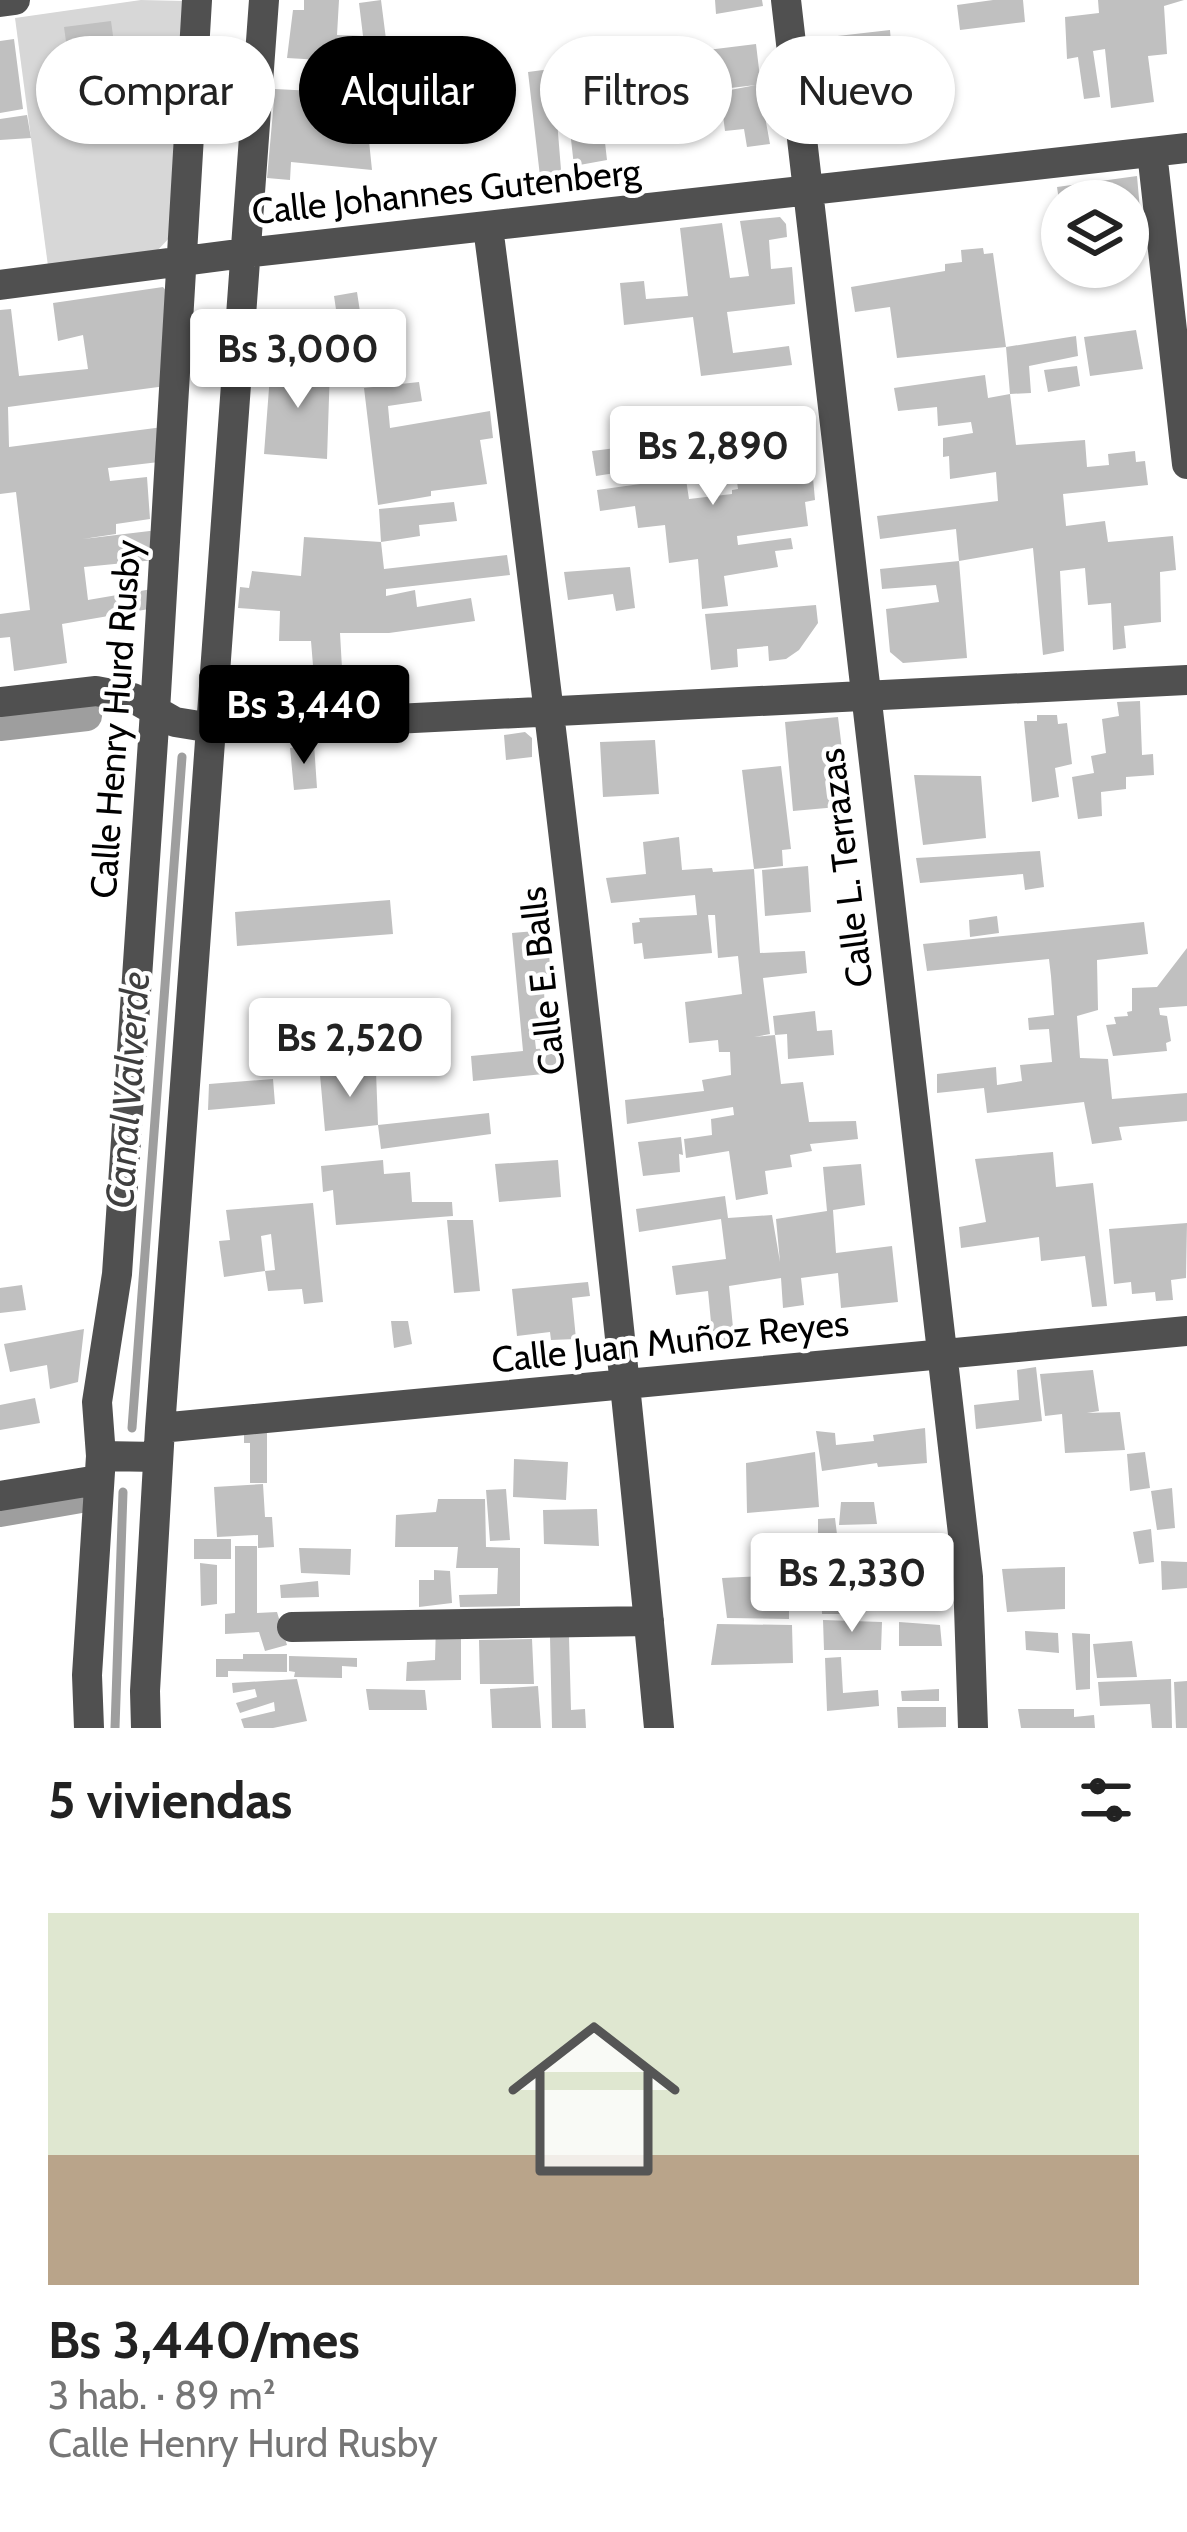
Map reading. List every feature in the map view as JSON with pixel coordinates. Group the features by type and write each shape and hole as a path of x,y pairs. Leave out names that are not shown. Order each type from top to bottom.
{"street":[{"path":"0,2 15,0"},
{"name":"Calle Henry Hurd Rusby","path":"88,1728 99,1468 97,1402 117,1274 197,0"},
{"path":"146,1728 159,1443 264,0"},
{"name":"Calle L. Terrazas","path":"785,0 968,1576 973,1728"},
{"name":"Calle Johannes Gutenberg","path":"0,285 245,253 1187,148"},
{"path":"1152,152 1187,464"},
{"name":"Calle E. Balls","path":"488,227 551,712 627,1387 659,1728"},
{"path":"0,702 96,691 134,698 175,722 212,728 1187,680"},
{"name":"Calle Juan Muñoz Reyes","path":"0,1496 99,1468 159,1443 627,1387 1187,1331"},
{"path":"292,1627 649,1621"}],"shaded area":[{"path":"141,0 184,1 182,36 36,36 36,144 177,144 173,234 155,253 48,266 15,18"}],"building":[{"path":"304,0 339,0 337,35 363,36 299,36 299,59 287,58 293,10 304,10"},
{"path":"381,0 386,36 363,36 359,3"},
{"path":"715,0 762,0 763,6 716,14"},
{"path":"1023,0 1025,22 960,30 957,5"},
{"path":"1098,0 1184,0 1164,6 1167,54 1148,56 1154,102 1111,108 1105,49 1093,51 1100,97 1084,99 1078,57 1067,59 1065,17 1099,13"},
{"path":"111,21 113,36 65,36 64,27"},
{"path":"890,30 890,36 838,36"},
{"path":"14,39 23,109 0,113 0,41"},
{"path":"756,44 756,85 732,88 732,47"},
{"path":"540,70 540,144 559,144 562,182 541,185 528,72"},
{"path":"756,85 756,144 770,144 747,147 744,129 732,130 732,90"},
{"path":"275,89 299,90 299,144 369,144 372,170 291,162 290,180 267,178 270,144 275,144"},
{"path":"27,115 31,138 0,140 0,119"},
{"path":"572,144 605,144 607,160 574,166"},
{"path":"780,217 787,237 769,240 771,269 792,267 795,304 727,312 733,353 789,346 792,365 701,376 693,317 624,325 620,283 644,281 646,299 688,296 680,228 722,223 730,278 749,276 740,221"},
{"path":"983,248 984,254 993,253 1006,347 897,358 890,307 855,312 851,287 945,271 945,264 962,262 961,250"},
{"path":"163,287 173,299 166,386 8,407 9,447 163,427 159,462 108,468 110,481 147,477 150,519 116,524 116,534 83,539 158,530 155,560 84,567 88,600 152,589 149,609 62,624 67,663 14,671 10,637 0,638 0,614 30,610 16,492 0,494 0,310 11,309 19,376 88,369 83,335 58,341 53,303"},
{"path":"357,292 362,325 338,323 334,296"},
{"path":"273,322 360,328 362,363 334,364 333,353 272,345"},
{"path":"1136,330 1143,369 1090,376 1084,337"},
{"path":"1076,336 1078,356 1029,366 1031,393 1010,394 1006,347"},
{"path":"271,362 330,367 327,459 264,454"},
{"path":"1077,366 1080,386 1048,392 1044,370"},
{"path":"985,375 988,398 1010,394 1016,445 1085,440 1087,467 1109,465 1108,454 1135,451 1136,462 1145,461 1148,485 1063,494 1066,526 1105,521 1108,542 1173,536 1176,570 1160,572 1161,622 1124,626 1126,648 1113,650 1111,603 1088,605 1085,568 1060,571 1064,651 1043,655 1033,548 959,561 956,529 880,539 877,516 998,501 996,472 950,479 943,438 973,433 971,422 938,426 937,407 898,411 894,388"},
{"path":"419,382 422,401 388,406 390,428 490,411 493,438 480,440 487,484 431,491 431,496 378,505 364,388"},
{"path":"790,438 796,480 813,478 815,500 805,502 808,526 737,536 738,545 791,538 793,549 775,551 778,567 724,576 728,606 702,609 698,559 669,563 665,525 638,528 635,506 600,511 597,490 662,481 660,466 596,476 592,451 680,440 689,499 732,494 738,489 732,446"},
{"path":"454,502 457,521 419,525 420,536 381,542 379,509"},
{"path":"304,537 381,542 384,569 507,555 510,575 386,589 386,596 415,590 417,607 471,598 475,621 389,633 340,633 343,686 315,690 311,641 279,641 280,611 238,608 240,587 249,588 252,571 301,576"},
{"path":"959,561 967,658 903,663 890,652 886,609 939,602 936,585 882,589 880,569"},
{"path":"630,567 635,608 616,611 613,594 568,600 564,572"},
{"path":"816,605 818,623 799,650 786,659 769,661 768,646 737,649 738,667 711,670 705,614"},
{"path":"1140,701 1142,755 1153,754 1154,775 1126,777 1126,789 1101,792 1102,816 1078,819 1072,777 1094,773 1091,756 1106,753 1102,719 1119,716 1117,702"},
{"path":"1037,715 1057,715 1058,724 1067,723 1072,764 1055,768 1059,797 1032,802 1024,721 1037,721"},
{"path":"838,717 849,806 793,811 785,722"},
{"path":"525,732 532,738 532,757 506,760 504,735"},
{"path":"655,740 659,794 603,797 600,742"},
{"path":"314,744 317,788 294,790 290,748"},
{"path":"781,766 791,849 782,850 783,866 754,869 742,770"},
{"path":"914,775 981,776 986,838 923,845"},
{"path":"679,837 682,870 754,869 760,953 805,951 807,973 763,978 770,1034 754,1037 775,1035 781,1084 803,1082 809,1122 856,1121 858,1139 810,1144 812,1151 790,1155 792,1167 765,1171 768,1194 736,1200 729,1151 686,1158 684,1139 712,1135 711,1119 734,1115 733,1107 627,1124 625,1100 704,1091 702,1080 731,1075 730,1052 719,1052 718,1040 689,1043 685,1002 742,994 738,956 718,958 715,915 708,915 712,953 644,959 642,943 634,944 632,923 640,922 639,918 697,915 695,895 611,903 606,878 646,874 643,842"},
{"path":"1040,851 1044,887 1025,890 1023,874 920,883 916,858"},
{"path":"808,866 811,912 765,916 762,870"},
{"path":"390,900 393,934 237,946 235,912"},
{"path":"997,916 999,933 970,937 969,920"},
{"path":"1144,922 1148,954 1097,960 1098,1010 1077,1016 1080,1058 1108,1059 1112,1099 1187,1093 1187,1121 1119,1127 1122,1140 1092,1144 1084,1102 987,1113 984,1088 937,1093 937,1074 996,1067 997,1085 1022,1081 1020,1065 1052,1062 1049,1029 1029,1030 1028,1018 1054,1015 1051,976 1049,959 927,971 923,944"},
{"path":"547,930 552,989 544,990 545,1012 558,1010 561,1038 535,1040 536,1049 561,1047 564,1072 473,1081 471,1056 523,1051 512,933"},
{"path":"1187,948 1187,1006 1159,1008 1160,1015 1167,1016 1171,1041 1166,1043 1167,1051 1113,1056 1106,1025 1116,1024 1114,1017 1132,1011 1132,988 1157,987"},
{"path":"815,1011 817,1031 832,1030 834,1055 788,1059 787,1034 775,1035 773,1016"},
{"path":"376,1071 378,1125 325,1131 320,1075"},
{"path":"273,1079 275,1104 208,1110 209,1084"},
{"path":"489,1113 491,1134 381,1149 378,1125"},
{"path":"681,1137 680,1172 643,1176 638,1142"},
{"path":"1053,1152 1056,1187 1093,1183 1107,1306 1092,1307 1085,1256 1041,1261 1039,1237 961,1248 959,1227 986,1222 975,1159"},
{"path":"383,1160 384,1174 410,1172 412,1202 452,1202 453,1216 336,1225 333,1190 323,1192 321,1166"},
{"path":"558,1160 561,1197 499,1202 495,1164"},
{"path":"861,1164 865,1205 833,1210 836,1253 892,1246 898,1302 841,1308 838,1273 801,1278 804,1305 783,1308 781,1278 729,1286 734,1338 713,1343 708,1291 676,1295 672,1266 726,1259 721,1219 639,1232 636,1209 725,1196 728,1218 772,1215 780,1262 776,1219 827,1211 823,1167"},
{"path":"313,1203 323,1302 304,1304 302,1289 268,1291 265,1271 224,1277 219,1241 230,1240 226,1210","holes":["271,1234 275,1270 265,1271 261,1236"]},
{"path":"447,1220 473,1220 480,1291 454,1293"},
{"path":"1187,1223 1186,1278 1171,1280 1173,1300 1156,1301 1155,1292 1132,1294 1131,1282 1114,1284 1109,1229"},
{"path":"588,1282 590,1296 572,1298 576,1339 551,1340 550,1332 517,1336 512,1289"},
{"path":"22,1285 26,1310 0,1313 0,1288"},
{"path":"391,1321 408,1321 412,1344 394,1348"},
{"path":"84,1329 78,1382 50,1389 47,1365 10,1372 4,1344"},
{"path":"1036,1367 1042,1421 976,1429 974,1405 1019,1400 1017,1370"},
{"path":"1093,1370 1099,1411 1087,1413 1120,1412 1125,1450 1065,1453 1062,1414 1045,1416 1040,1374"},
{"path":"35,1398 40,1423 0,1430 0,1405"},
{"path":"925,1428 927,1463 878,1467 877,1463 822,1471 816,1431 835,1433 836,1445"},
{"path":"244,1432 267,1432 267,1483 250,1483 250,1443 244,1443"},
{"path":"815,1452 819,1507 747,1513 746,1463"},
{"path":"1145,1452 1150,1488 1130,1491 1127,1454"},
{"path":"514,1459 568,1462 566,1500 513,1497"},
{"path":"263,1484 265,1517 272,1517 274,1547 258,1548 258,1535 217,1537 214,1487"},
{"path":"1172,1488 1175,1528 1157,1530 1151,1491"},
{"path":"506,1489 510,1540 490,1541 486,1490"},
{"path":"438,1499 485,1499 486,1547 520,1548 520,1606 460,1607 459,1595 497,1594 498,1568 456,1568 458,1547 395,1547 396,1515 436,1512"},
{"path":"841,1502 874,1502 877,1524 839,1525"},
{"path":"597,1509 599,1546 544,1544 543,1510"},
{"path":"835,1518 840,1559 855,1559 854,1572 818,1573 818,1519"},
{"path":"1151,1529 1154,1562 1139,1564 1133,1532"},
{"path":"194,1539 231,1539 231,1559 194,1559"},
{"path":"235,1546 257,1546 257,1613 277,1612 287,1645 265,1651 259,1632 225,1634 225,1614 235,1613"},
{"path":"299,1548 351,1549 350,1575 301,1573"},
{"path":"1161,1561 1187,1562 1187,1588 1162,1590"},
{"path":"200,1563 217,1565 217,1604 201,1606"},
{"path":"1065,1567 1065,1609 1007,1612 1002,1569"},
{"path":"434,1570 450,1571 452,1603 419,1607 419,1580 434,1580"},
{"path":"789,1575 789,1619 727,1618 722,1578"},
{"path":"912,1575 914,1594 861,1597 862,1578"},
{"path":"821,1579 851,1579 852,1614 822,1614"},
{"path":"318,1581 319,1597 281,1598 280,1585"},
{"path":"823,1620 882,1622 881,1650 824,1650"},
{"path":"899,1622 940,1625 942,1646 899,1646"},
{"path":"436,1624 461,1624 461,1680 406,1681 407,1662 435,1660"},
{"path":"717,1624 792,1625 793,1663 711,1665"},
{"path":"1025,1631 1058,1633 1059,1653 1026,1650"},
{"path":"1072,1633 1090,1634 1090,1689 1076,1690"},
{"path":"550,1637 569,1637 571,1710 585,1709 586,1728 552,1728"},
{"path":"532,1639 534,1684 480,1684 479,1640"},
{"path":"1132,1641 1137,1677 1097,1678 1093,1644"},
{"path":"243,1654 287,1654 287,1672 228,1671 228,1677 216,1677 216,1659 243,1659"},
{"path":"289,1656 357,1658 357,1667 342,1666 342,1678 294,1677"},
{"path":"841,1657 843,1693 878,1690 879,1706 827,1711 825,1658"},
{"path":"297,1679 307,1721 244,1728 241,1719 275,1711 274,1702 240,1713 236,1703 257,1697 255,1689 233,1693 232,1683"},
{"path":"1171,1679 1172,1728 1152,1728 1150,1704 1100,1706 1098,1682"},
{"path":"1187,1681 1187,1728 1176,1728 1174,1682"},
{"path":"538,1686 541,1728 492,1728 490,1689"},
{"path":"366,1689 425,1690 427,1710 369,1710"},
{"path":"939,1689 939,1701 902,1701 901,1691"},
{"path":"897,1707 946,1707 946,1727 898,1728"},
{"path":"1018,1709 1074,1709 1074,1717 1094,1715 1095,1728 1021,1728"}],"waterway":[{"path":"0,726 87,716"},
{"name":"Canal Valverde","path":"132,1428 182,757"},
{"name":"Canal Valverde","path":"115,1728 123,1492"},
{"path":"0,1512 81,1498"}]}
